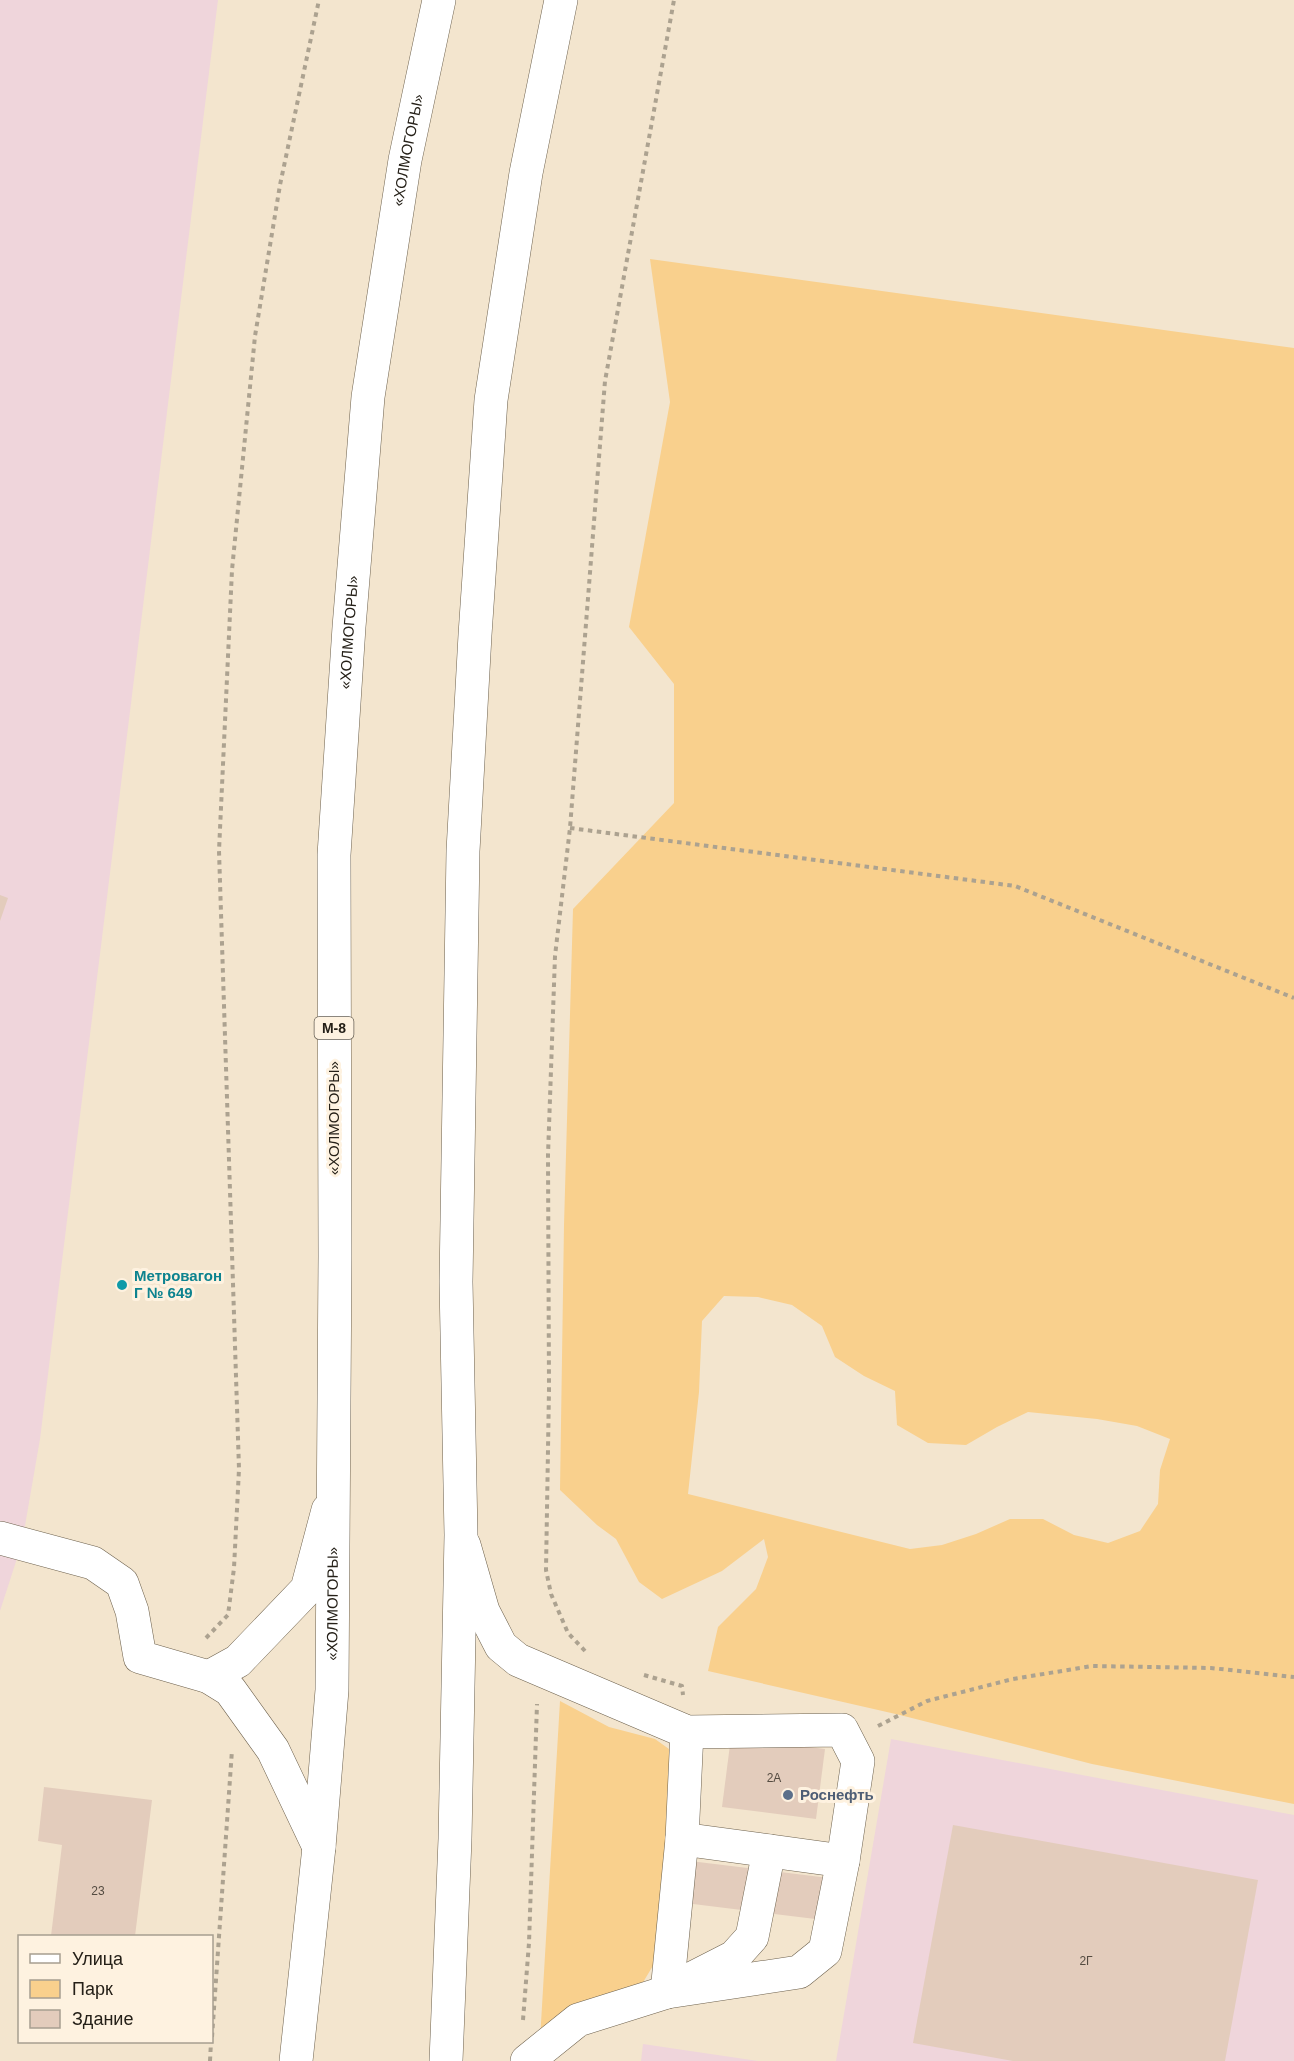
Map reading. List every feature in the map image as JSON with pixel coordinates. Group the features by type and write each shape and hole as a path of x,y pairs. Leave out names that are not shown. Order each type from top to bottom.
{"main road":[{"name":"«ХОЛМОГОРЫ»","path":"296,2061 319,1846 332,1690 334,855 349,627 369,397 405,160 439,0"},
{"path":"446,2061 455,1839 461,1534 456,1282 463,851 491,400 526,173 561,0"},
{"path":"209,1677 238,1661 307,1589 333,1489"},
{"path":"461,1534 483,1611 501,1646 518,1660 687,1732 842,1730 858,1761 843,1861 825,1951 799,1972 667,1992 578,2020 532,2056"},
{"path":"0,1538 93,1563 122,1582 132,1611 140,1658 209,1677 230,1690 273,1750 319,1846"},
{"path":"667,1992 682,1839 687,1732"},
{"path":"682,1839 843,1861"},
{"path":"667,1992 734,1957 752,1938 769,1851"}],"path":[{"path":"202,1642 228,1615 234,1568 239,1469 219,851 232,570 255,336 280,185 319,0"},
{"path":"590,1657 568,1633 551,1594 546,1570 549,1389 548,1143 555,956 570,828 604,381 674,0"},
{"path":"570,828 1016,886 1294,998"},
{"path":"532,2056 522,2026 530,1933 538,1697 544,1671 568,1633"},
{"path":"842,1730 878,1726 927,1701 938,1698 1013,1679 1092,1666 1211,1668 1294,1677"},
{"path":"642,1674 682,1686 687,1732"},
{"path":"213,2023 232,1749"},
{"path":"210,2061 211,2043"}],"shaded area":[{"path":"0,0 218,0 40,1439 22,1543 0,1611"},
{"path":"891,1739 1294,1815 1294,2061 836,2061"},
{"path":"643,2044 758,2061 641,2061"}],"green space":[{"path":"650,259 1294,348 1294,1804 1092,1764 900,1715 708,1671 718,1627 756,1589 768,1557 764,1539 722,1571 662,1599 639,1582 616,1539 597,1525 560,1490 564,1225 573,909 674,803 674,684 629,627 670,402","holes":["724,1296 758,1297 792,1305 822,1326 835,1357 864,1376 895,1391 897,1425 928,1443 966,1445 1028,1412 1097,1419 1137,1426 1170,1439 1160,1470 1158,1504 1140,1531 1108,1543 1074,1535 1043,1519 1010,1519 976,1534 942,1545 910,1549 688,1494 699,1392 702,1321"]},
{"path":"560,1701 609,1727 655,1739 669,1749 679,1773 654,1964 642,1984 540,2040"}],"building":[{"path":"0,895 8,898 0,921"},
{"path":"731,1737 825,1749 816,1819 722,1807"},
{"path":"44,1787 152,1800 135,1935 51,1935 62,1845 38,1841"},
{"path":"953,1825 1258,1880 1225,2061 1013,2061 913,2043"},
{"path":"690,1861 845,1880 840,1922 685,1903"}],"place":[{"name":"Метровагон Г № 649","path":"122,1285"},
{"name":"Роснефть","path":"788,1795"}]}
